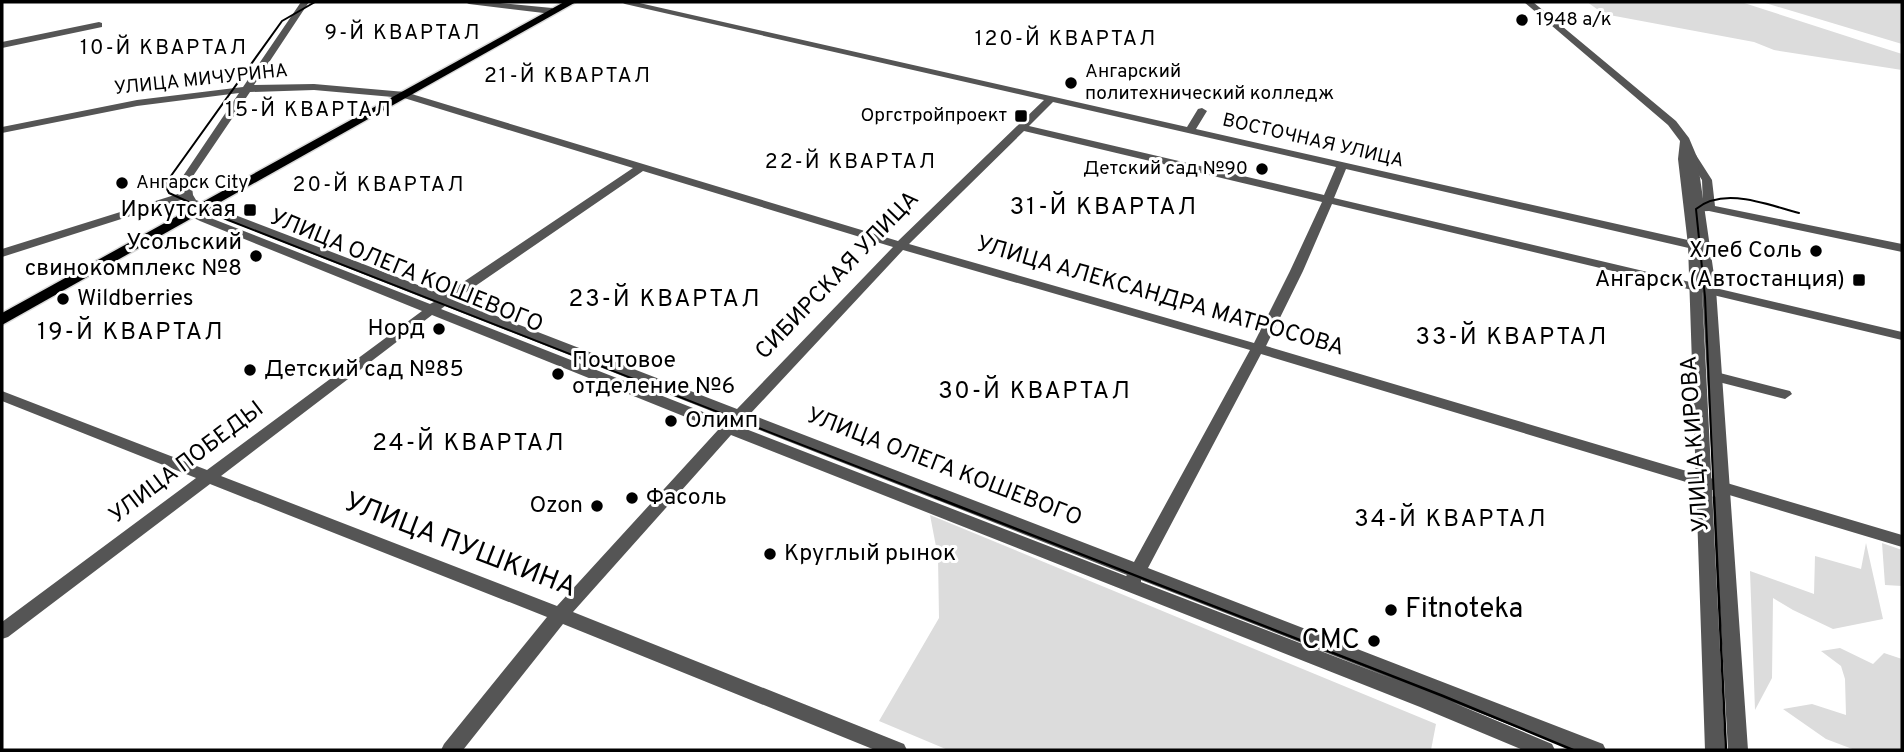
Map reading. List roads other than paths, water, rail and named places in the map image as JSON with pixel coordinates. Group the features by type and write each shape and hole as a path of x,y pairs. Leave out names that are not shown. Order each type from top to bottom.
{"main road":[{"path":"2,320 191,204 208,206 571,2"}],"street":[{"path":"2,253 191,204 186,179 305,2"},
{"path":"469,2 552,11"},
{"name":"ВОСТОЧНАЯ УЛИЦА","path":"625,2 1342,165 1698,250 1708,265"},
{"name":"УЛИЦА КИРОВА","path":"1528,2 1672,123 1684,138 1692,157 1700,209 1698,250 1702,287 1716,377 1738,750"},
{"path":"2,44 99,25"},
{"name":"УЛИЦА МИЧУРИНА","path":"2,130 137,103 245,89 314,87 405,95"},
{"name":"УЛИЦА АЛЕКСАНДРА МАТРОСОВА","path":"405,95 900,246 1257,348 1902,541"},
{"name":"СИБИРСКАЯ УЛИЦА","path":"450,750 560,615 728,428 900,246 1051,99"},
{"path":"1190,131 1202,111"},
{"path":"1022,127 1902,336"},
{"name":"УЛИЦА КИРОВА","path":"1684,138 1683,159 1700,209"},
{"path":"1134,578 1257,348 1329,200 1342,165"},
{"name":"УЛИЦА ПОБЕДЫ","path":"2,632 438,305 643,166"},
{"name":"УЛИЦА ОЛЕГА КОШЕВОГО","path":"191,204 438,305 741,414 1545,750"},
{"name":"УЛИЦА ОЛЕГА КОШЕВОГО","path":"208,206 728,428 1596,750"},
{"path":"1700,209 1902,247"},
{"name":"УЛИЦА КИРОВА","path":"1708,265 1702,287 1704,483 1715,750"},
{"path":"1716,377 1785,394"},
{"name":"УЛИЦА ПУШКИНА","path":"2,396 897,750"}],"tram line":[{"path":"315,2 282,21 168,180 166,187 169,193 228,220 940,499"},
{"path":"1714,499 1705,297 1696,209 1707,202 1733,198 1799,213"},
{"path":"935,497 1443,696 1573,750"},
{"path":"1714,497 1726,750"}],"place":[{"name":"1948 а/к","path":"1522,20"},
{"name":"Ангарский политехнический колледж","path":"1071,83"},
{"name":"Оргстройпроект","path":"1021,116"},
{"name":"Детский сад №90","path":"1262,169"},
{"name":"Ангарск City","path":"122,183"},
{"name":"Иркутская","path":"250,210"},
{"name":"Хлеб Соль","path":"1816,251"},
{"name":"Усольский свинокомплекс №8","path":"256,256"},
{"name":"Ангарск (Автостанция)","path":"1859,280"},
{"name":"Wildberries","path":"63,299"},
{"name":"Норд","path":"439,329"},
{"name":"Детский сад №85","path":"250,370"},
{"name":"Почтовое отделение №6","path":"558,374"},
{"name":"Олимп","path":"671,421"},
{"name":"Фасоль","path":"632,498"},
{"name":"Ozon","path":"597,506"},
{"name":"Круглый рынок","path":"770,554"},
{"name":"Fitnoteka","path":"1391,610"},
{"name":"СМС","path":"1374,641"}],"district":[{"name":"9-Й КВАРТАЛ","path":"403,33"},
{"name":"120-Й КВАРТАЛ","path":"1066,39"},
{"name":"10-Й КВАРТАЛ","path":"164,48"},
{"name":"21-Й КВАРТАЛ","path":"568,76"},
{"name":"15-Й КВАРТАЛ","path":"309,110"},
{"name":"22-Й КВАРТАЛ","path":"851,162"},
{"name":"20-Й КВАРТАЛ","path":"379,185"},
{"name":"31-Й КВАРТАЛ","path":"1104,208"},
{"name":"23-Й КВАРТАЛ","path":"665,300"},
{"name":"19-Й КВАРТАЛ","path":"131,333"},
{"name":"33-Й КВАРТАЛ","path":"1512,338"},
{"name":"30-Й КВАРТАЛ","path":"1035,392"},
{"name":"24-Й КВАРТАЛ","path":"469,444"},
{"name":"34-Й КВАРТАЛ","path":"1451,520"}]}
